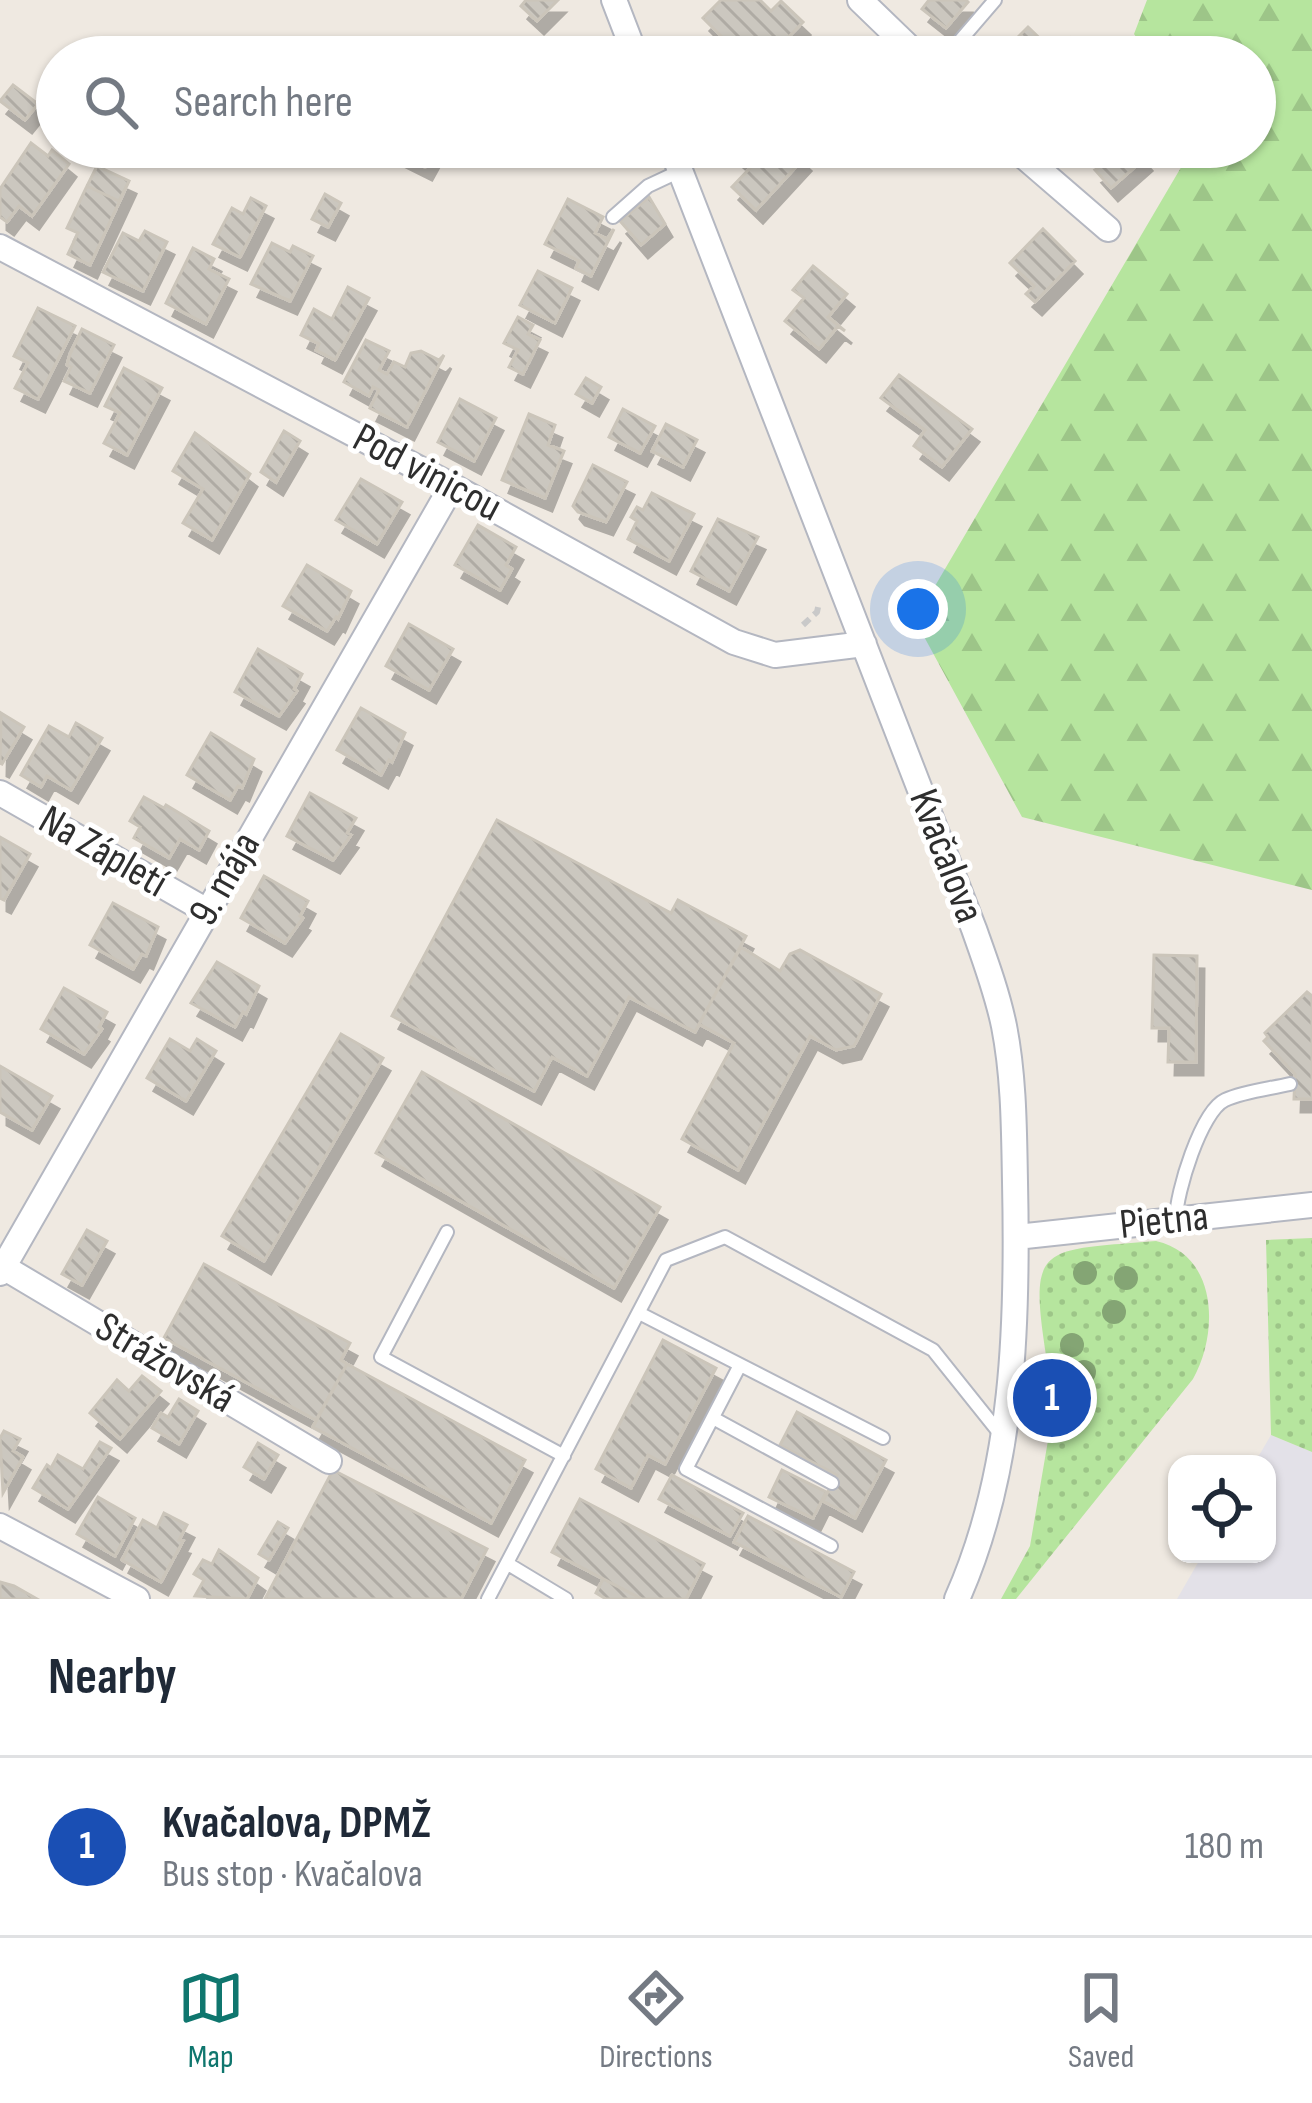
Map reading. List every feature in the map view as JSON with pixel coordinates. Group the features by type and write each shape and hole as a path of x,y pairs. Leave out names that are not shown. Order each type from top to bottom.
{"street":[{"path":"614,0 628,36"},
{"path":"860,0 897,36"},
{"name":"Kvačalova","path":"679,168 974,928 1003,1023 1013,1091 1015,1331 1002,1436 977,1549 957,1599"},
{"path":"1037,168 1108,229"},
{"name":"Pod vinicou","path":"0,247 755,650 796,655 864,644"},
{"name":"9. mája","path":"1,1268 452,486"},
{"name":"Na Zápletí","path":"0,793 206,911"},
{"name":"Pietna","path":"1016,1237 1312,1205"},
{"name":"Strážovská","path":"1,1268 329,1461"},
{"path":"0,1526 137,1599"}],"lane":[{"path":"964,36 995,0"},
{"path":"613,217 666,168"},
{"path":"1176,1220 1176,1201 1208,1114 1222,1101 1290,1084"},
{"path":"447,1232 381,1357 564,1456"},
{"path":"488,1599 666,1260 725,1238 933,1350 1002,1436"},
{"path":"638,1313 883,1438"},
{"path":"740,1365 686,1468 831,1546"},
{"path":"713,1418 832,1483"},
{"path":"508,1564 564,1598"}],"path":[{"path":"789,630 801,627 817,612 821,593"}],"shaded area":[{"path":"1271,1435 1312,1452 1312,1599 1177,1599 1198,1563 1276,1563 1276,1455 1259,1455"}],"green space":[{"path":"1147,0 1312,0 1312,890 1022,817 915,620 1181,168 1276,168 1276,36 1134,34"},
{"path":"1312,1238 1312,1452 1271,1435 1266,1240"},
{"path":"1156,1241 1192,1262 1202,1279 1209,1319 1193,1379 1016,1599 1001,1599 1030,1546 1060,1370 1048,1368 1042,1276 1050,1261 1064,1253"}],"building":[{"path":"526,0 558,0 537,21 521,6"},
{"path":"721,0 760,0 771,11 781,1 803,22 789,36 721,36 703,18"},
{"path":"929,0 968,2 946,28 922,9"},
{"path":"13,85 36,106 25,120 0,101"},
{"path":"31,143 36,147 36,168 66,168 32,216 19,206 7,222 0,217 0,189"},
{"path":"96,168 129,181 119,201 87,186"},
{"path":"750,168 795,168 756,210 732,187"},
{"path":"1098,168 1134,168 1111,188 1095,170"},
{"path":"129,181 90,265 68,254 78,233 67,228 87,186 119,201"},
{"path":"325,194 341,203 328,227 312,219"},
{"path":"649,197 665,224 641,245 620,221"},
{"path":"251,198 266,206 240,257 213,244 232,208 243,214"},
{"path":"568,199 603,217 595,233 607,239 614,229 591,276 576,268 579,261 545,244"},
{"path":"1043,229 1075,261 1035,302 1026,294 1034,286 1010,263"},
{"path":"145,231 167,242 143,291 103,272 123,233 139,241"},
{"path":"272,243 313,256 290,301 251,284"},
{"path":"193,248 214,259 209,269 229,279 206,324 166,303"},
{"path":"813,266 847,294 828,317 845,331 838,326 819,349 785,321 804,298 793,290"},
{"path":"538,271 572,288 555,323 520,305"},
{"path":"348,287 369,298 335,360 301,335 314,309 332,319"},
{"path":"38,308 75,326 38,399 15,388 28,363 14,356"},
{"path":"518,317 533,325 528,334 540,340 523,374 509,367 518,350 504,343"},
{"path":"82,329 114,345 90,393 64,381"},
{"path":"366,340 389,351 379,370 387,374 394,362 405,367 411,353 421,351 439,360 444,355 407,427 370,408 379,390 373,387 369,396 344,382"},
{"path":"124,368 162,388 127,455 104,443 120,413 105,406"},
{"path":"899,375 972,429 942,467 914,446 925,430 881,398"},
{"path":"586,378 601,387 592,403 576,394"},
{"path":"460,399 496,418 474,461 438,442"},
{"path":"623,409 655,426 640,453 609,437"},
{"path":"529,414 555,425 548,445 564,451 545,498 502,480"},
{"path":"666,424 697,440 683,467 652,451"},
{"path":"284,431 300,441 276,482 261,472"},
{"path":"195,433 250,474 212,540 183,523 203,489 173,471"},
{"path":"593,465 627,482 606,522 573,506"},
{"path":"361,479 402,502 377,544 336,520"},
{"path":"652,493 694,514 669,561 628,539 637,521 631,517 637,507 643,510"},
{"path":"718,519 758,537 729,591 691,571"},
{"path":"478,525 516,547 506,565 512,569 500,590 455,565"},
{"path":"307,565 351,591 327,631 283,606"},
{"path":"409,624 453,649 429,690 386,666"},
{"path":"258,649 302,674 297,691 279,716 235,692"},
{"path":"361,708 405,733 381,775 337,750"},
{"path":"1,713 24,727 2,764 0,763"},
{"path":"76,723 102,738 71,790 47,776 41,787 21,775 49,726 69,737"},
{"path":"211,733 254,759 242,788 238,786 230,800 187,775"},
{"path":"310,793 356,818 347,833 351,835 333,860 287,836"},
{"path":"144,797 209,831 199,850 180,839 169,858 134,838 140,827 130,821"},
{"path":"497,820 671,913 678,900 746,936 695,1032 629,997 587,1076 552,1057 534,1091 392,1016"},
{"path":"0,837 30,854 4,900 0,898"},
{"path":"264,876 308,901 303,918 285,943 241,918"},
{"path":"113,903 158,927 146,956 142,954 133,969 90,945"},
{"path":"741,947 780,971 790,954 800,950 881,994 854,1046 836,1050 810,1036 738,1170 682,1139 734,1043 699,1024"},
{"path":"1154,955 1197,956 1196,1062 1168,1062 1169,1028 1152,1028"},
{"path":"217,962 259,986 235,1027 191,1003"},
{"path":"64,988 107,1012 102,1029 84,1054 41,1029"},
{"path":"1307,992 1312,996 1312,1099 1294,1099 1295,1074 1264,1041 1265,1033"},
{"path":"341,1034 383,1058 264,1261 222,1236"},
{"path":"170,1039 190,1051 197,1039 216,1051 186,1101 147,1078"},
{"path":"0,1066 52,1096 32,1130 0,1112"},
{"path":"422,1072 660,1207 614,1288 376,1153"},
{"path":"87,1230 107,1241 82,1285 62,1274"},
{"path":"204,1264 350,1343 341,1360 347,1364 316,1420 164,1338"},
{"path":"663,1340 716,1368 665,1464 648,1455 631,1488 596,1469"},
{"path":"347,1364 525,1460 491,1523 313,1427"},
{"path":"142,1376 161,1391 120,1439 90,1413 117,1380 129,1391"},
{"path":"179,1399 198,1411 179,1444 152,1428 161,1413 168,1417"},
{"path":"797,1412 886,1460 855,1518 823,1501 837,1475 780,1445"},
{"path":"4,1431 20,1439 13,1451 23,1457 3,1493 0,1438"},
{"path":"100,1442 111,1448 68,1509 33,1488 58,1455 83,1469"},
{"path":"258,1443 278,1455 264,1479 244,1467"},
{"path":"333,1470 487,1549 461,1599 265,1599"},
{"path":"782,1470 826,1492 813,1518 769,1497"},
{"path":"672,1475 743,1513 730,1536 659,1499"},
{"path":"98,1497 135,1518 115,1556 77,1534"},
{"path":"580,1499 704,1564 686,1599 642,1599 552,1552"},
{"path":"164,1513 187,1525 161,1582 122,1560 143,1520 157,1528"},
{"path":"748,1516 854,1572 841,1597 734,1542"},
{"path":"278,1522 288,1528 269,1560 259,1554"},
{"path":"219,1550 258,1578 247,1599 195,1596 204,1580 194,1574 203,1560 212,1564"},
{"path":"603,1579 642,1599 606,1599 596,1593"},
{"path":"0,1582 14,1586 37,1599 0,1599"}],"place":[{"name":"Kvačalova, DPMŽ","path":"1052,1398"}]}
